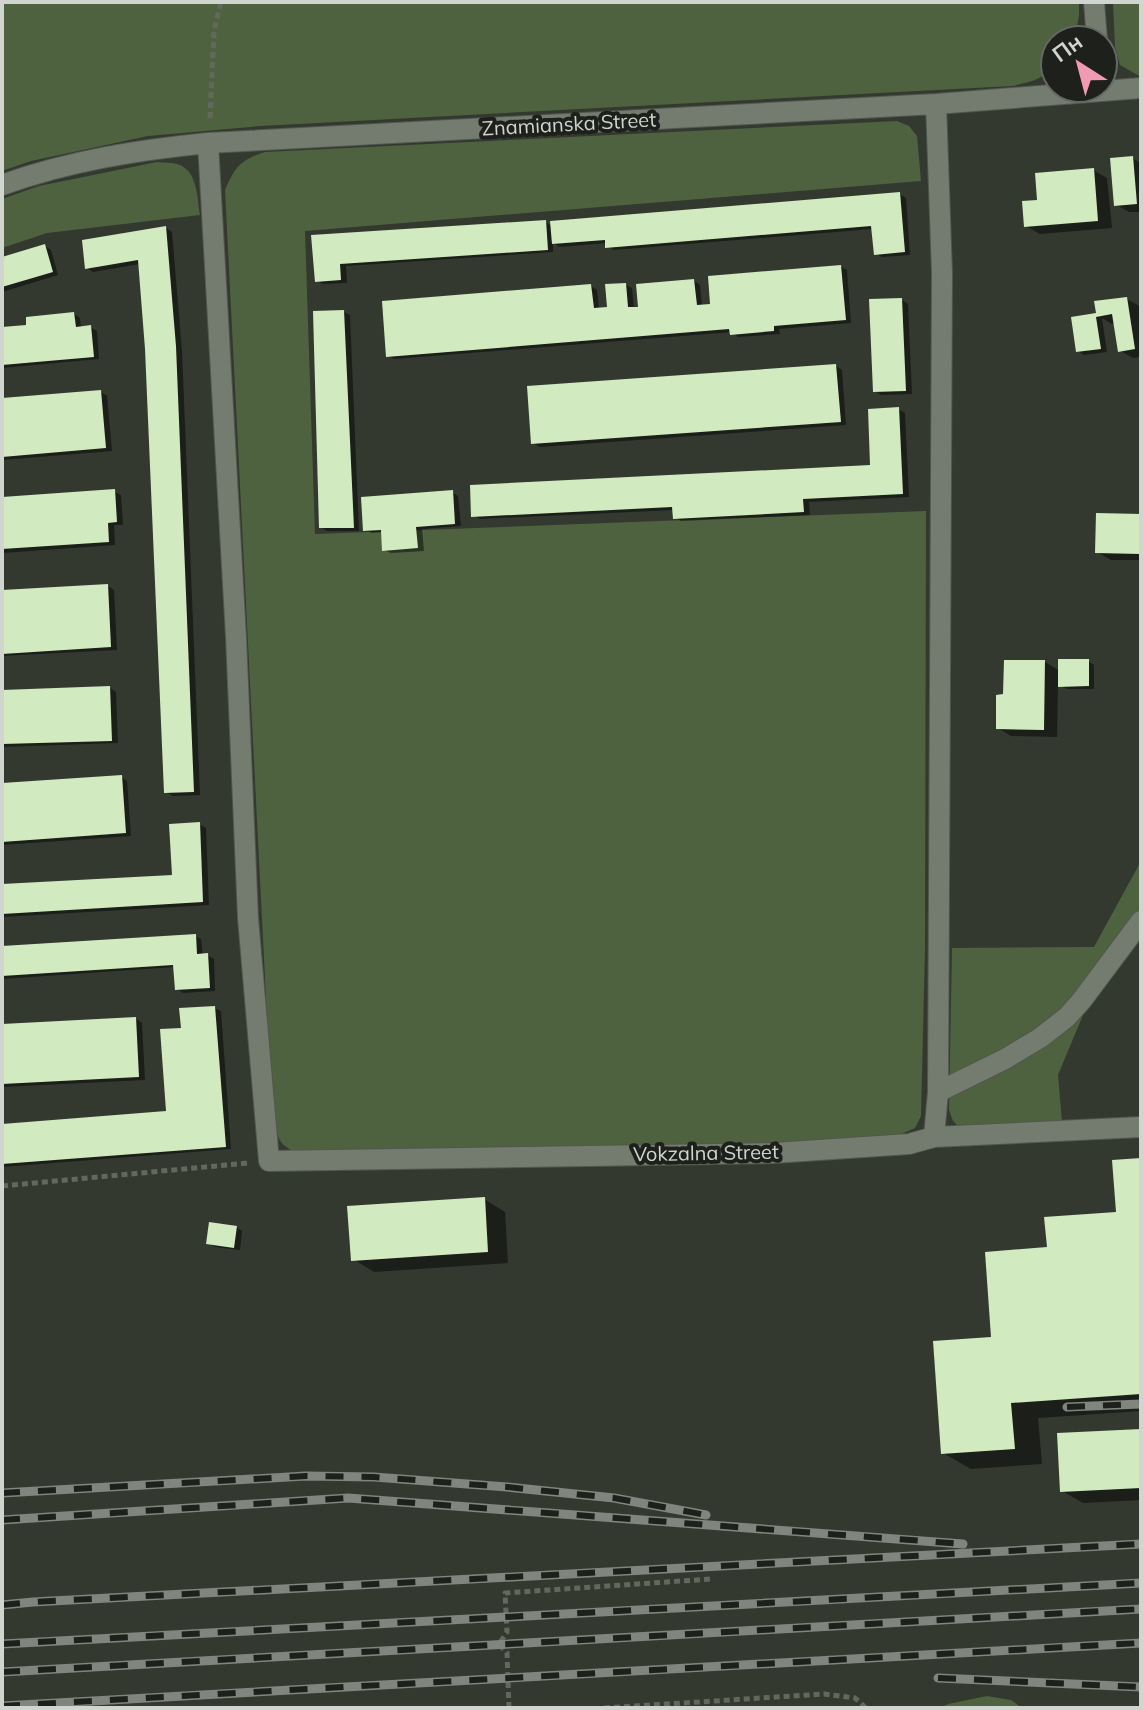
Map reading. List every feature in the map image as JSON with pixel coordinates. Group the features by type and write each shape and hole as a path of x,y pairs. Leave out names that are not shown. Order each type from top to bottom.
{"street":[{"path":"1094,2 1096,24"},
{"name":"Znamianska Street","path":"1119,89 1141,88"},
{"name":"Znamianska Street","path":"2,185 35,173 138,151 208,143 936,104 1039,95"},
{"path":"934,1137 938,1092 942,273 936,104"},
{"path":"208,143 236,637 248,918 269,1161"},
{"path":"938,1092 1005,1059 1067,1017 1141,921"},
{"name":"Vokzalna Street","path":"269,1161 774,1153 909,1144 934,1137 1141,1127"}],"path":[{"path":"208,143 214,31 221,2"},
{"path":"2,1186 269,1161"},
{"path":"509,1708 507,1653 499,1644 507,1632 505,1593 711,1579"},
{"path":"604,1708 824,1694 855,1698 866,1708"}],"green space":[{"path":"2,2 1079,2 1077,24 1039,24 1039,78 1012,86 261,126 148,136 31,161 2,171"},
{"path":"1113,2 1141,2 1141,77 1120,65 1119,24 1114,24"},
{"path":"897,121 909,126 917,136 921,181 305,231 315,534 926,511 925,948 921,1116 915,1128 899,1135 773,1146 296,1152 290,1149 279,1138 272,1116 225,190 232,175 244,161 265,152"},
{"path":"157,162 177,164 189,172 195,185 200,215 47,233 2,248 2,199 39,186"},
{"path":"1141,861 1141,932 1088,1003 1058,1075 1062,1122 959,1127 949,1110 952,948 1094,947"},
{"path":"987,1696 1011,1700 1022,1708 940,1708 948,1704"}],"building":[{"path":"1133,156 1137,204 1114,206 1110,158"},
{"path":"1094,168 1098,221 1024,227 1022,201 1037,200 1035,173"},
{"path":"900,192 905,252 874,255 871,226 605,248 605,240 552,244 550,221"},
{"path":"546,220 548,250 340,264 341,280 315,282 311,235"},
{"path":"166,226 176,346 194,792 164,793 145,349 138,260 85,269 82,240"},
{"path":"45,244 53,272 2,287 2,257"},
{"path":"841,265 846,320 774,326 774,331 730,335 729,329 386,357 382,301 591,284 594,308 607,307 605,284 626,283 628,307 638,307 636,284 694,279 697,305 710,304 708,276"},
{"path":"1127,297 1135,349 1118,352 1112,314 1096,317 1101,349 1076,352 1071,317 1096,313 1094,301"},
{"path":"902,298 906,391 873,392 869,299"},
{"path":"344,310 354,528 319,528 313,311"},
{"path":"74,312 76,327 91,325 94,357 2,365 2,327 26,325 26,317"},
{"path":"836,364 841,422 531,444 527,386"},
{"path":"101,390 106,448 2,457 2,398"},
{"path":"899,407 903,494 803,499 804,512 673,519 672,507 471,517 470,485 870,465 868,409"},
{"path":"115,489 117,522 108,523 109,542 2,549 2,497"},
{"path":"453,490 455,524 416,527 418,548 382,551 381,530 363,531 361,497"},
{"path":"1096,513 1141,514 1141,554 1095,553"},
{"path":"108,584 111,647 2,654 2,590"},
{"path":"1058,659 1089,659 1089,686 1058,687"},
{"path":"1004,660 1045,660 1044,730 996,729 996,695 1003,694"},
{"path":"110,686 112,741 2,744 2,690"},
{"path":"122,775 126,833 2,842 2,783"},
{"path":"200,822 203,902 2,914 2,884 172,875 169,824"},
{"path":"196,934 197,954 208,953 210,988 175,990 173,965 2,976 2,946"},
{"path":"215,1006 226,1147 2,1164 2,1124 166,1111 160,1029 181,1028 179,1008"},
{"path":"136,1017 139,1077 2,1084 2,1024"},
{"path":"1141,1158 1141,1394 1011,1403 1015,1449 941,1454 933,1341 991,1337 985,1252 1047,1247 1044,1217 1116,1212 1112,1160"},
{"path":"485,1197 488,1252 351,1261 347,1206"},
{"path":"209,1222 237,1226 234,1248 206,1244"},
{"path":"1141,1429 1141,1488 1060,1492 1057,1433"}],"railway":[{"path":"1067,1407 1141,1404"},
{"path":"2,1493 306,1476 374,1477 614,1498 706,1515"},
{"path":"2,1520 348,1498 963,1544"},
{"path":"2,1605 1141,1544"},
{"path":"2,1644 1141,1583"},
{"path":"2,1672 1141,1609"},
{"path":"2,1706 1141,1643"},
{"path":"938,1678 1141,1687"}]}
